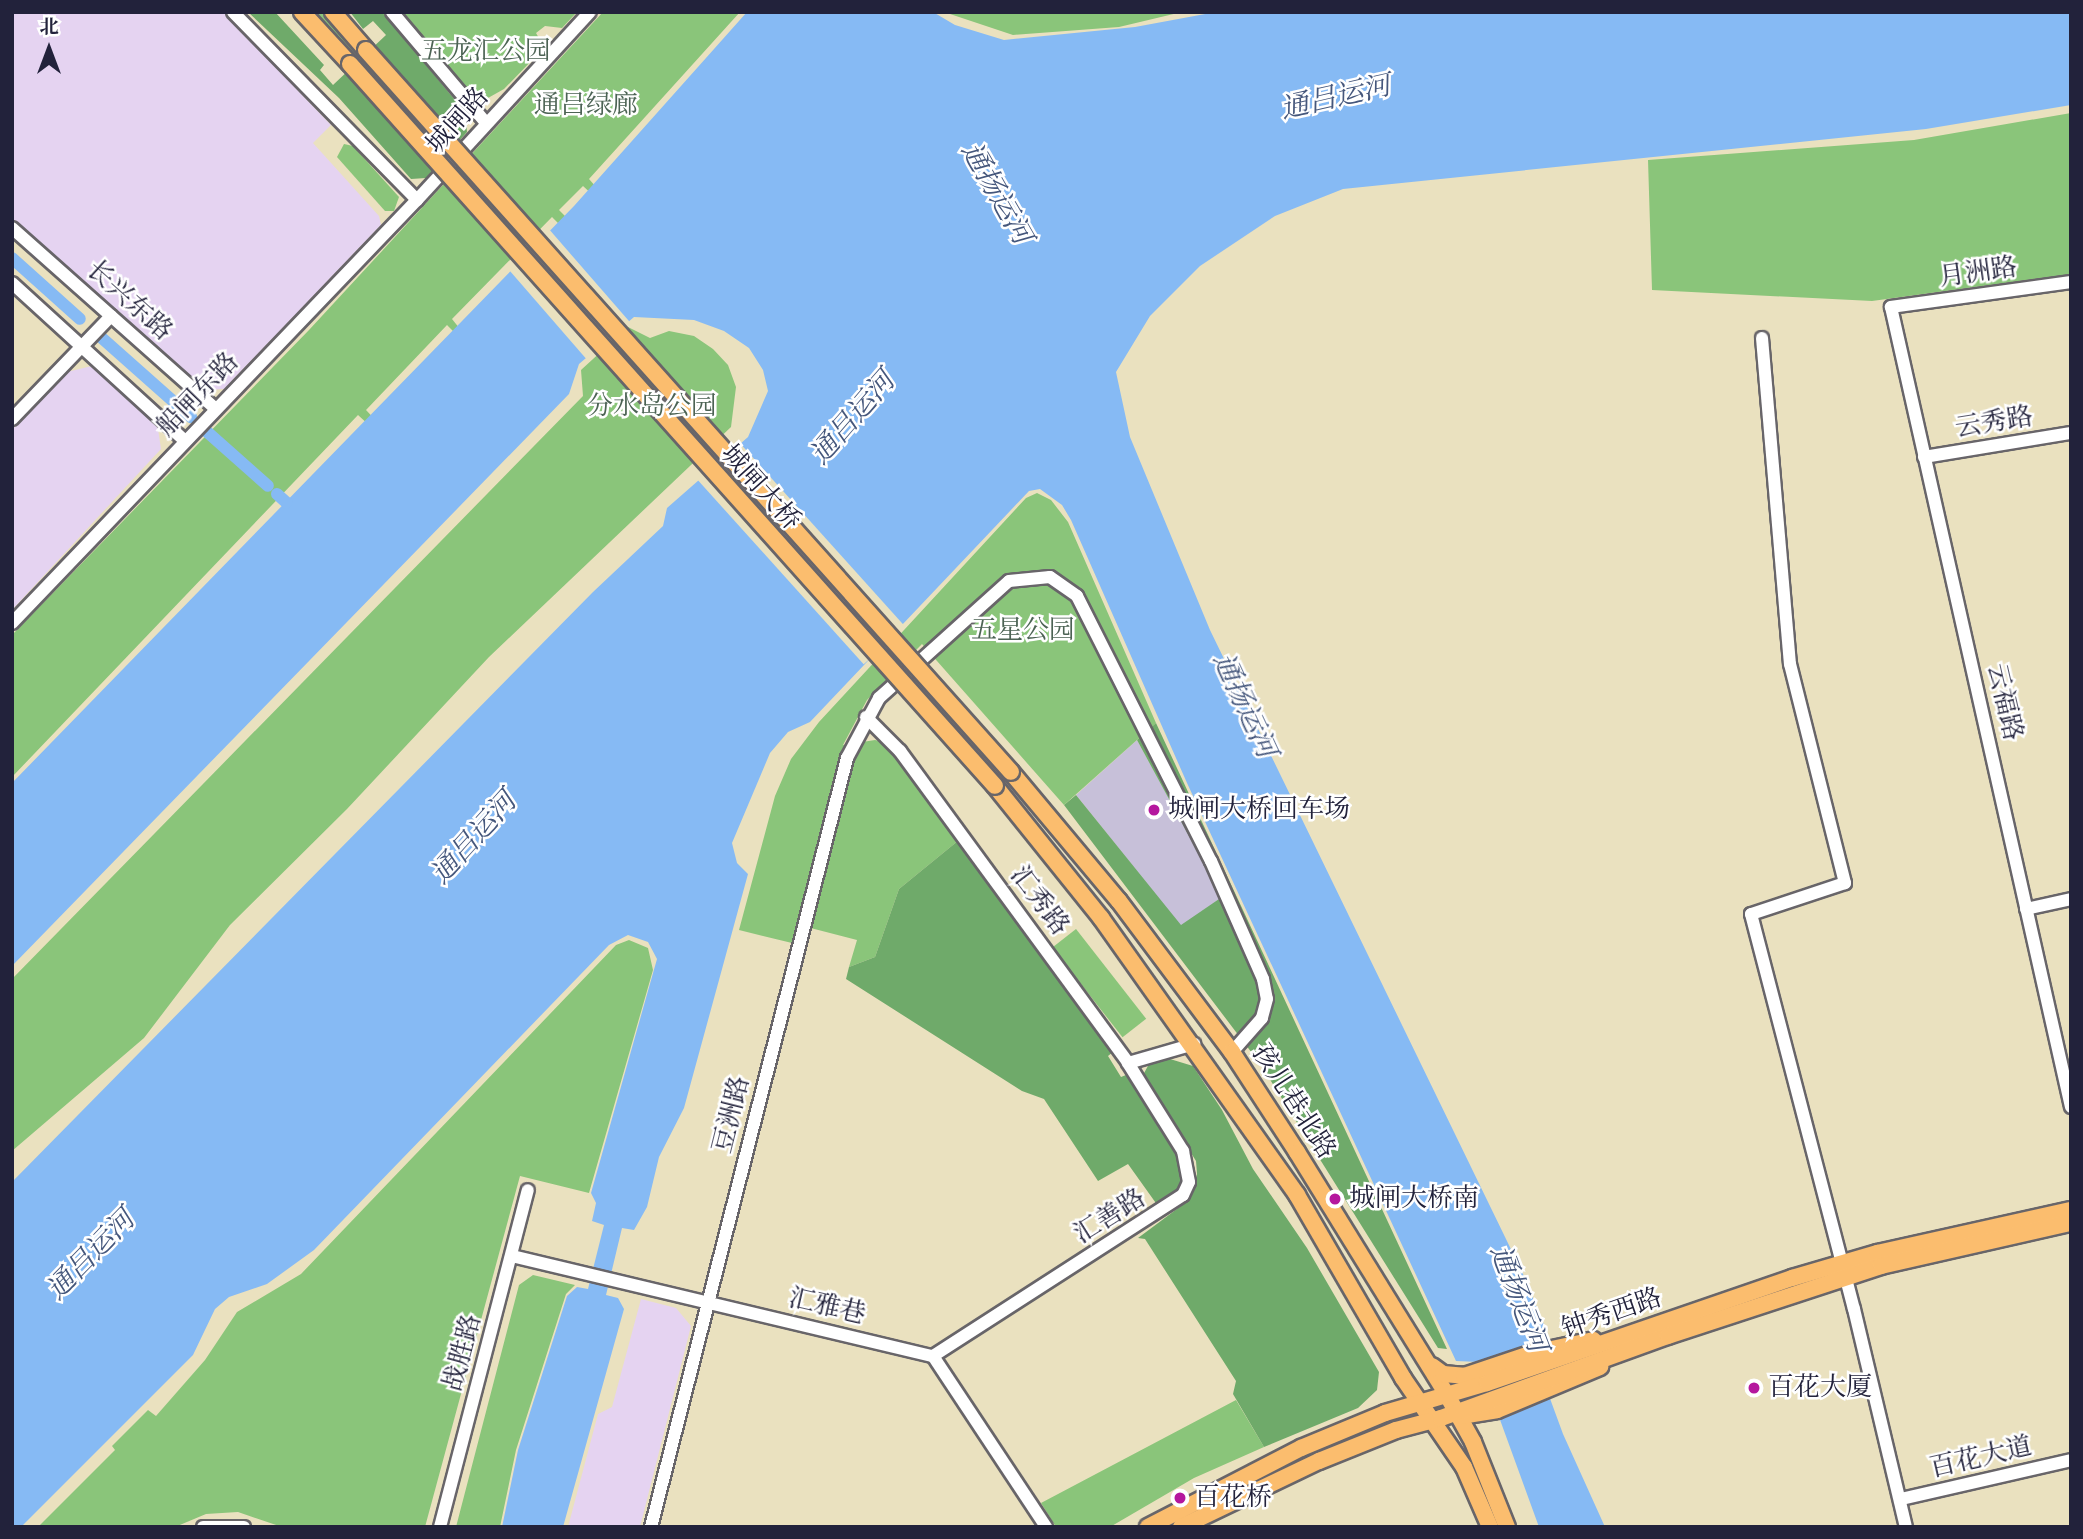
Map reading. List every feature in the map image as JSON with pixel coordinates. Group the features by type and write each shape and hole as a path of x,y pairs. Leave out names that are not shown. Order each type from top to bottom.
{"main road":[{"name":"城闸大桥","path":"303,12 995,786"},
{"name":"城闸大桥","path":"333,12 1011,772"},
{"name":"孩儿巷北路","path":"1011,772 1119,901 1232,1052 1393,1301 1458,1414 1507,1527"},
{"name":"孩儿巷北路","path":"995,786 1101,918 1194,1044 1297,1195 1419,1403 1437,1419 1464,1467 1490,1527"},
{"name":"钟秀西路","path":"1148,1527 1301,1448 1419,1403 1447,1395 1489,1390 1844,1271 2071,1210"},
{"name":"钟秀西路","path":"1844,1271 1881,1266 2071,1223"},
{"path":"1426,1360 1443,1374 1489,1390 1629,1343"},
{"name":"钟秀西路","path":"1181,1527 1319,1461 1458,1414 1489,1390"}],"street":[{"path":"233,12 418,200"},
{"path":"392,12 486,123"},
{"name":"城闸路","path":"418,200 590,12"},
{"name":"船闸东路","path":"12,623 215,408 418,200"},
{"name":"长兴东路","path":"12,228 215,408"},
{"name":"月洲路","path":"1891,307 2071,282"},
{"path":"12,283 185,441"},
{"name":"云福路","path":"1891,307 2071,1107"},
{"path":"12,419 111,316"},
{"path":"1762,338 1790,664 1845,883 1751,914 1844,1271 1906,1527"},
{"name":"云秀路","path":"1924,457 2071,433"},
{"name":"豆洲路","path":"651,1527 847,758 866,717 928,650 1009,582 1050,577 1070,589 1110,656 1211,861 1263,979 1266,1009 1232,1052"},
{"name":"汇秀路","path":"866,717 900,751 1128,1063"},
{"path":"2026,909 2071,899"},
{"path":"1128,1063 1194,1044"},
{"name":"汇善路","path":"933,1356 1183,1195 1189,1182 1183,1150 1128,1063"},
{"name":"战胜路","path":"440,1527 528,1190"},
{"name":"汇雅巷","path":"512,1256 933,1356"},
{"path":"933,1356 1046,1527"},
{"name":"百花大道","path":"1901,1499 2071,1460"},
{"path":"203,1527 244,1527"}],"shaded area":[{"path":"12,12 223,12 331,125 313,143 379,216 381,225 224,389 207,390 187,378 12,222"},
{"path":"96,365 157,422 161,449 12,610 12,430 67,372"},
{"path":"1137,740 1223,897 1181,926 1076,795"},
{"path":"641,1299 676,1308 691,1326 640,1527 568,1527 598,1414 612,1407"}],"green space":[{"path":"248,12 275,12 324,65 320,70 333,85 386,35 373,21 363,29 350,12 382,12 465,112 467,132 426,178 411,179 339,98"},
{"path":"312,12 323,12 361,55 355,60"},
{"name":"五龙汇公园","path":"402,12 577,12 562,28 545,26 536,33 543,45 538,54 504,89 488,98 470,93"},
{"name":"通吕绿廊","path":"603,12 740,12 589,179 596,187 596,198 583,186 559,210 571,222 559,224 552,217 452,319 460,329 461,339 447,325 366,410 381,426 370,426 358,415 12,777 12,635 309,330"},
{"path":"944,12 1182,12 1119,27 1013,35"},
{"path":"2071,113 2071,274 1872,301 1652,290 1648,160 1914,140"},
{"path":"344,144 353,146 399,197 394,211 385,211 337,157"},
{"name":"分水岛公园","path":"628,327 650,338 669,331 694,336 713,349 728,365 736,387 731,427 489,657 347,809 230,925 144,1038 12,1151 12,979 583,396 581,370"},
{"name":"五星公园","path":"1037,493 1051,500 1068,522 1156,723 1064,805 922,644 867,700 843,745 875,740 886,743 959,840 899,889 875,957 849,967 857,940 799,925 792,943 739,930 775,796 791,759 819,722 1026,498"},
{"path":"1156,723 1447,1349 1438,1348 1261,1065 1064,805 1076,795 1181,925 1222,897 1137,740"},
{"path":"959,840 1113,1052 1108,1056 1121,1077 1126,1075 1175,1152 1183,1179 1177,1191 1158,1206 1128,1164 1098,1181 1044,1099 1022,1091 846,979 849,967 875,957 899,889"},
{"path":"1076,929 1146,1019 1123,1037 1052,947"},
{"path":"629,940 648,948 653,970 589,1193 520,1176 425,1527 282,1527 238,1512 206,1514 175,1527 38,1527 115,1450 112,1446 148,1410 156,1416 205,1360 237,1312 301,1274 616,945"},
{"path":"1170,1059 1193,1066 1222,1110 1253,1169 1307,1248 1379,1372 1377,1390 1358,1408 1264,1447 1233,1394 1236,1381 1145,1239 1138,1238 1189,1200 1197,1174 1196,1161 1143,1075 1149,1064"},
{"path":"533,1275 575,1285 566,1294 516,1450 500,1527 456,1527 519,1285"},
{"path":"1236,1400 1264,1447 1194,1478 1110,1527 1056,1527 1041,1503"}],"water":[{"path":"747,12 933,12 955,25 1004,40 1135,27 1216,12 2071,12 2071,105 1926,129 1343,189 1275,216 1200,266 1150,316 1116,372 1130,437 1210,630 1523,1274 1545,1327 1544,1338 1530,1344 1563,1434 1605,1527 1539,1527 1479,1362 1456,1361 1187,783 1071,520 1062,505 1040,489 1029,491 810,722 788,732 770,753 732,843 737,863 748,874 684,1108 659,1157 647,1207 634,1230 622,1228 606,1295 618,1298 624,1309 563,1527 502,1527 518,1450 567,1296 577,1287 588,1289 604,1225 592,1221 596,1203 591,1193 657,959 648,942 628,935 609,945 314,1250 267,1284 229,1297 215,1309 193,1355 21,1527 12,1527 12,1182 593,592 663,526 667,508 748,437 768,391 763,370 749,348 724,331 694,320 634,317 579,364 569,394 12,966 12,783 574,206"}],"pier":[{"path":"548,228 631,324 588,361 505,265"},
{"path":"738,441 905,627 864,664 696,478"}],"waterway":[{"path":"12,258 80,319"},
{"path":"94,331 191,417"},
{"path":"205,430 268,486"},
{"path":"277,494 287,503"}],"place":[{"name":"城闸大桥回车场","path":"1154,810"},
{"name":"城闸大桥南","path":"1335,1199"},
{"name":"百花大厦","path":"1754,1388"},
{"name":"百花桥","path":"1180,1498"}],"water label":[{"name":"通吕运河","path":"1336,99"},
{"name":"通扬运河","path":"995,194"},
{"name":"通吕运河","path":"854,419"},
{"name":"通扬运河","path":"1243,706"},
{"name":"通吕运河","path":"475,839"},
{"name":"通吕运河","path":"92,1256"},
{"name":"通扬运河","path":"1517,1299"}]}
